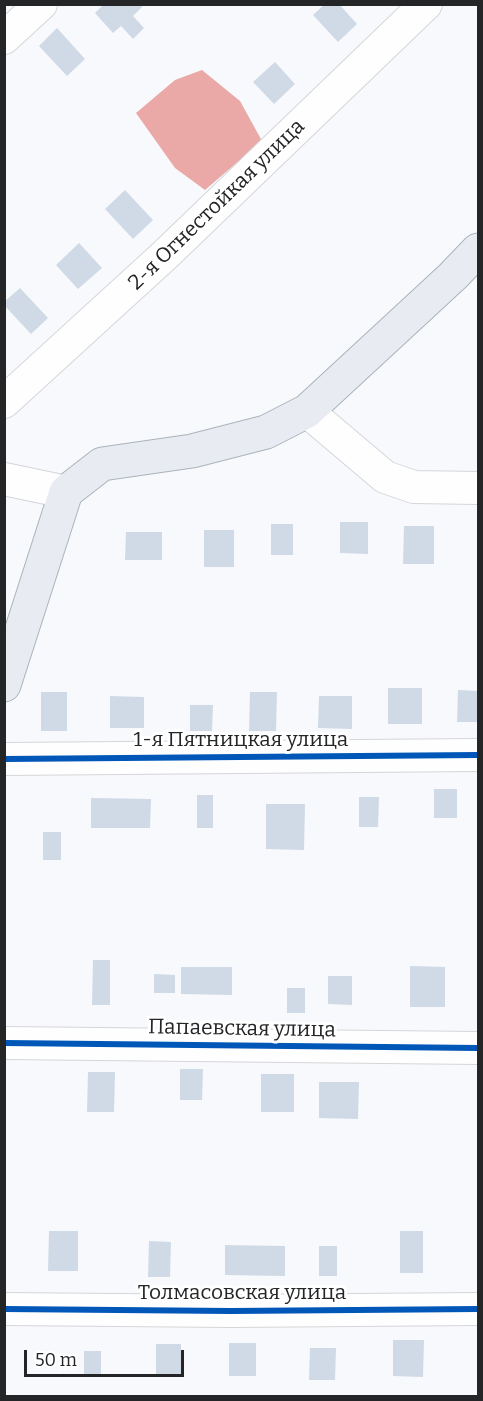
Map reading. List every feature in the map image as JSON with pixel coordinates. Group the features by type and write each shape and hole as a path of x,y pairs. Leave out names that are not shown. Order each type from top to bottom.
{"main road":[{"path":"4,685 66,492 102,464 192,451 266,432 307,411 478,250"}],"street":[{"path":"4,38 41,4"},
{"name":"2-я Огнестойкая улица","path":"4,402 165,255 426,4"},
{"path":"307,411 385,477 414,487 478,488"},
{"path":"4,479 66,492"},
{"name":"1-я Пятницкая улица","path":"4,759 478,755"},
{"name":"Папаевская улица","path":"4,1042 478,1048"},
{"name":"Толмасовская улица","path":"4,1309 231,1311 478,1309"}],"shaded area":[{"path":"202,70 240,101 262,141 205,190 175,168 136,113 175,80"}],"building":[{"path":"325,4 339,4 357,24 338,42 313,15"},
{"path":"100,5 141,5 142,7 133,16 144,28 133,39 121,26 113,33 95,13 102,6"},
{"path":"57,28 85,59 67,76 39,46"},
{"path":"275,62 295,84 274,104 253,82"},
{"path":"125,190 153,220 133,239 105,209"},
{"path":"79,243 102,268 78,289 56,265"},
{"path":"20,288 48,318 31,334 4,305 4,302"},
{"path":"340,522 368,522 368,554 340,553"},
{"path":"271,524 293,524 293,555 271,555"},
{"path":"404,526 434,526 434,564 403,564"},
{"path":"204,530 234,530 234,567 204,567"},
{"path":"126,532 162,532 162,560 125,560"},
{"path":"388,688 422,688 422,724 388,724"},
{"path":"458,690 478,691 478,722 457,722"},
{"path":"41,692 67,692 67,731 41,731"},
{"path":"250,692 277,692 276,731 249,731"},
{"path":"110,696 144,697 144,728 110,728"},
{"path":"319,696 352,696 352,729 318,728"},
{"path":"190,705 213,705 212,731 190,731"},
{"path":"434,789 457,789 457,818 434,818"},
{"path":"197,795 213,795 213,828 197,828"},
{"path":"359,797 379,797 378,827 359,827"},
{"path":"91,798 151,799 150,828 91,828"},
{"path":"266,804 305,804 304,850 266,849"},
{"path":"43,832 61,832 61,860 43,860"},
{"path":"93,960 110,960 110,1005 92,1005"},
{"path":"410,966 445,967 445,1007 410,1007"},
{"path":"181,967 232,967 232,995 181,994"},
{"path":"154,974 175,975 175,993 154,993"},
{"path":"328,976 352,976 352,1005 328,1004"},
{"path":"287,988 305,988 305,1013 287,1013"},
{"path":"180,1069 203,1069 202,1100 180,1100"},
{"path":"88,1072 115,1072 114,1112 87,1112"},
{"path":"261,1074 294,1074 294,1112 261,1112"},
{"path":"319,1082 359,1082 358,1119 319,1118"},
{"path":"49,1231 78,1231 78,1271 48,1271"},
{"path":"400,1231 423,1231 423,1273 400,1273"},
{"path":"149,1241 171,1242 170,1277 148,1277"},
{"path":"225,1245 285,1246 285,1276 225,1275"},
{"path":"319,1246 337,1246 337,1276 319,1276"},
{"path":"393,1340 424,1340 423,1377 393,1376"},
{"path":"229,1343 256,1343 256,1376 229,1376"},
{"path":"156,1344 181,1344 181,1377 156,1377"},
{"path":"310,1348 336,1348 335,1380 309,1380"},
{"path":"84,1351 101,1351 101,1376 84,1376"}],"cycle path":[{"path":"4,759 478,755"},
{"path":"4,1043 478,1048"},
{"path":"4,1309 231,1311 478,1309"}]}
